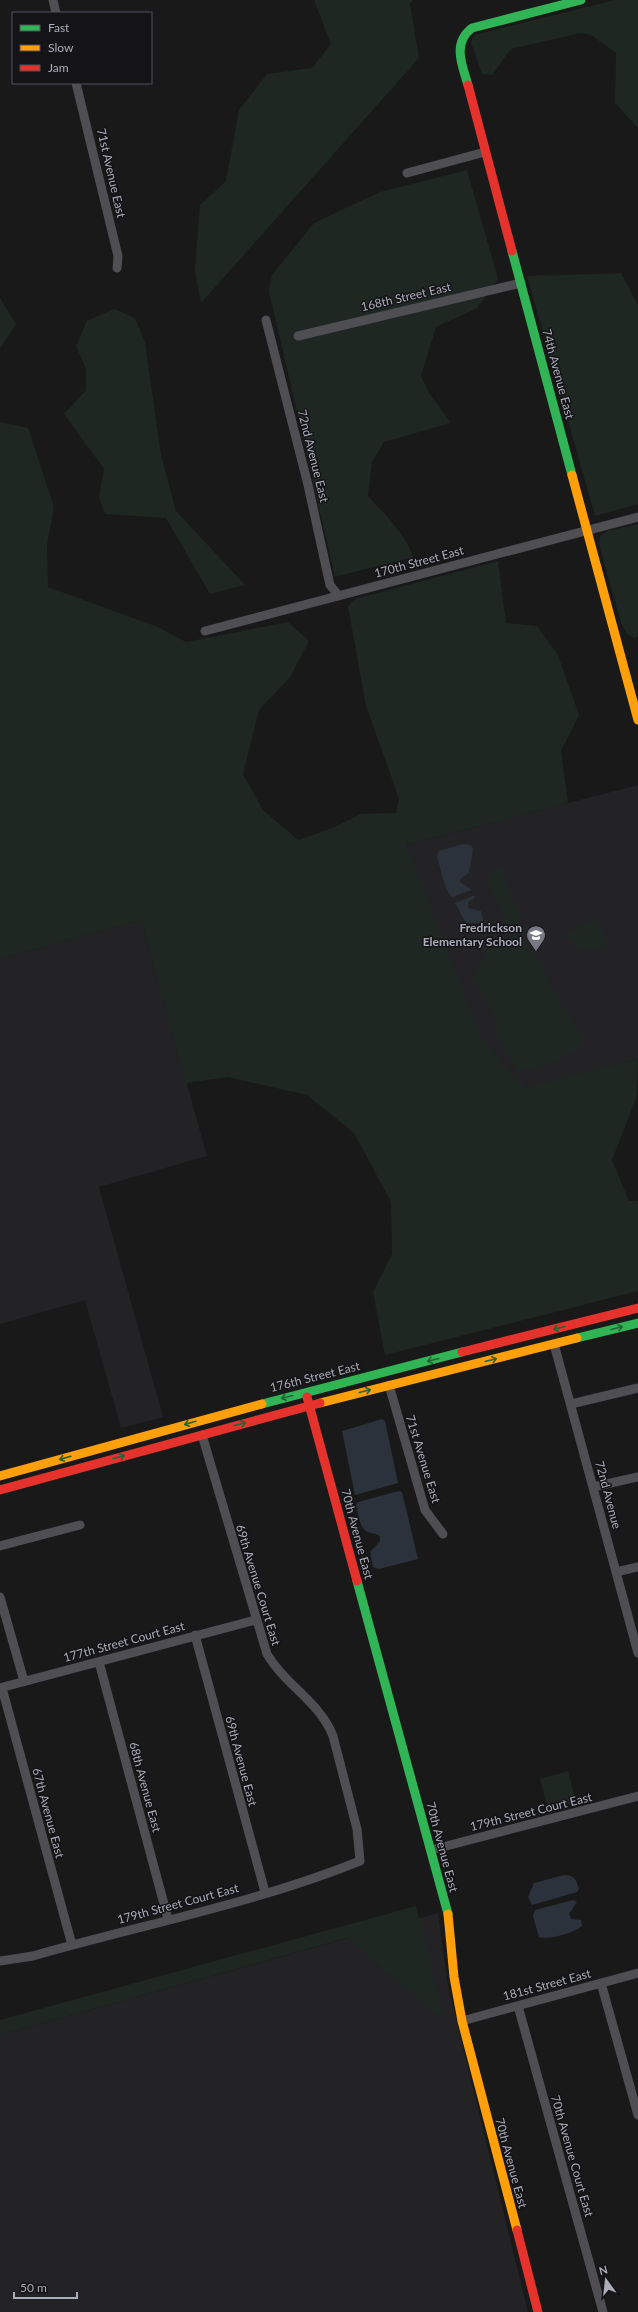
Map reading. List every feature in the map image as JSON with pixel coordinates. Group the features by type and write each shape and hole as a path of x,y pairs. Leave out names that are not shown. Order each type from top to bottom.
{"street":[{"path":"53,0 56,12"},
{"name":"74th Avenue East","path":"581,0 485,24 464,34 459,52 484,152 638,720"},
{"name":"71st Avenue East","path":"76,84 118,256 117,268"},
{"path":"407,173 484,152"},
{"name":"168th Street East","path":"298,336 520,282"},
{"name":"72nd Avenue East","path":"266,320 312,501 330,584 339,596"},
{"name":"170th Street East","path":"205,631 638,516"},
{"name":"176th Street East","path":"0,1476 305,1392 638,1308"},
{"path":"0,1490 389,1385 638,1323"},
{"name":"72nd Avenue","path":"554,1344 638,1653"},
{"name":"71st Avenue East","path":"389,1385 425,1510 443,1534"},
{"path":"571,1404 638,1388"},
{"name":"70th Avenue East","path":"305,1392 448,1915 454,1977 462,2021 538,2312"},
{"name":"69th Avenue Court East","path":"202,1435 255,1620 267,1654 273,1665 316,1707 328,1722 357,1829 360,1861"},
{"path":"593,1487 638,1477"},
{"path":"0,1546 80,1525"},
{"path":"616,1572 638,1567"},
{"path":"0,1597 24,1681"},
{"name":"177th Street Court East","path":"1,1688 255,1620"},
{"name":"69th Avenue East","path":"195,1636 265,1892"},
{"name":"68th Avenue East","path":"99,1662 168,1919"},
{"name":"67th Avenue East","path":"1,1688 72,1945"},
{"name":"179th Street Court East","path":"431,1850 638,1796"},
{"name":"179th Street Court East","path":"0,1960 33,1956 168,1919 319,1876 360,1861"},
{"name":"181st Street East","path":"462,2021 638,1973"},
{"path":"601,1983 638,2115"},
{"name":"70th Avenue Court East","path":"518,2006 603,2312"}],"shaded area":[{"path":"314,0 412,0 410,4 419,58 201,303 195,271 200,205 226,181 239,110 267,74 312,68 331,44"},
{"path":"615,0 638,0 638,128 615,103 616,53 591,35 580,33 511,49 492,75 482,74 471,42 474,35"},
{"path":"467,170 498,279 477,308 436,327 421,376 429,393 451,423 384,442 372,462 368,496 406,541 413,557 335,577 269,291 272,275 314,223 380,192"},
{"path":"621,273 638,305 638,504 595,516 527,276"},
{"path":"0,298 16,324 0,349"},
{"path":"114,309 135,318 145,343 161,455 176,511 245,585 210,594 166,518 105,514 99,497 104,469 64,414 86,390 86,369 76,346 87,321"},
{"path":"0,422 28,428 54,507 47,545 48,587 158,627 186,642 288,622 309,641 290,677 259,710 243,774 263,810 298,840 335,827 361,814 396,813 399,798 366,706 348,606 355,599 498,561 506,623 537,626 558,655 579,715 561,751 568,803 406,845 482,1041 526,1088 638,1059 637,1096 612,1160 629,1201 638,1201 638,1291 385,1355 373,1292 392,1254 391,1202 354,1133 307,1095 228,1077 186,1083 141,920 0,959"},
{"path":"638,524 638,636 635,638 627,634 621,623 599,544 600,536 607,531"},
{"name":"Fredrickson Elementary School","path":"638,785 638,1059 473,1102 406,845"},
{"path":"463,844 471,845 473,850 469,873 460,879 460,882 472,890 452,897 449,894 445,884 437,857 439,851"},
{"path":"504,869 507,889 522,919 509,926 490,886 491,870"},
{"path":"475,895 474,899 468,902 468,908 481,911 483,920 480,923 466,923 455,903"},
{"path":"599,919 606,946 588,951 580,950 567,935 588,922"},
{"path":"141,920 207,1156 99,1187 163,1417 121,1428 85,1300 0,1324 0,959"},
{"path":"520,935 525,937 549,978 547,981 582,1037 580,1046 556,1062 518,1071 499,1038 497,1020 473,978 486,954 495,943 502,938"},
{"path":"382,1419 385,1421 398,1483 355,1495 342,1431"},
{"path":"399,1491 402,1492 418,1559 379,1569 373,1567 370,1552 380,1541 380,1537 363,1528 356,1505 358,1502"},
{"path":"568,1771 576,1802 548,1809 540,1779"},
{"path":"564,1875 573,1877 579,1889 577,1892 532,1905 528,1897 534,1883"},
{"path":"573,1900 577,1902 569,1914 571,1919 581,1920 582,1926 561,1935 549,1938 539,1937 533,1916 535,1910"},
{"path":"416,1906 444,2020 347,1938 0,2035 0,2020"},
{"path":"438,1913 448,1986 528,2312 0,2312 0,2035"}],"traffic: fast":[{"path":"468,85 461,62 460,47 462,40 472,28 581,0"},
{"path":"512,251 572,475"},
{"path":"577,1338 638,1323"},
{"path":"262,1404 462,1352"},
{"path":"357,1581 448,1914"}],"traffic: slow":[{"path":"572,475 638,720"},
{"path":"320,1403 577,1338"},
{"path":"0,1476 262,1404"},
{"path":"448,1914 454,1977 462,2021 517,2230"}],"traffic: jam":[{"path":"468,85 512,251"},
{"path":"462,1352 638,1308"},
{"path":"307,1397 357,1581"},
{"path":"0,1490 320,1403"},
{"path":"517,2230 538,2312"}],"place":[{"name":"Fredrickson Elementary School","path":"536,952"}]}
